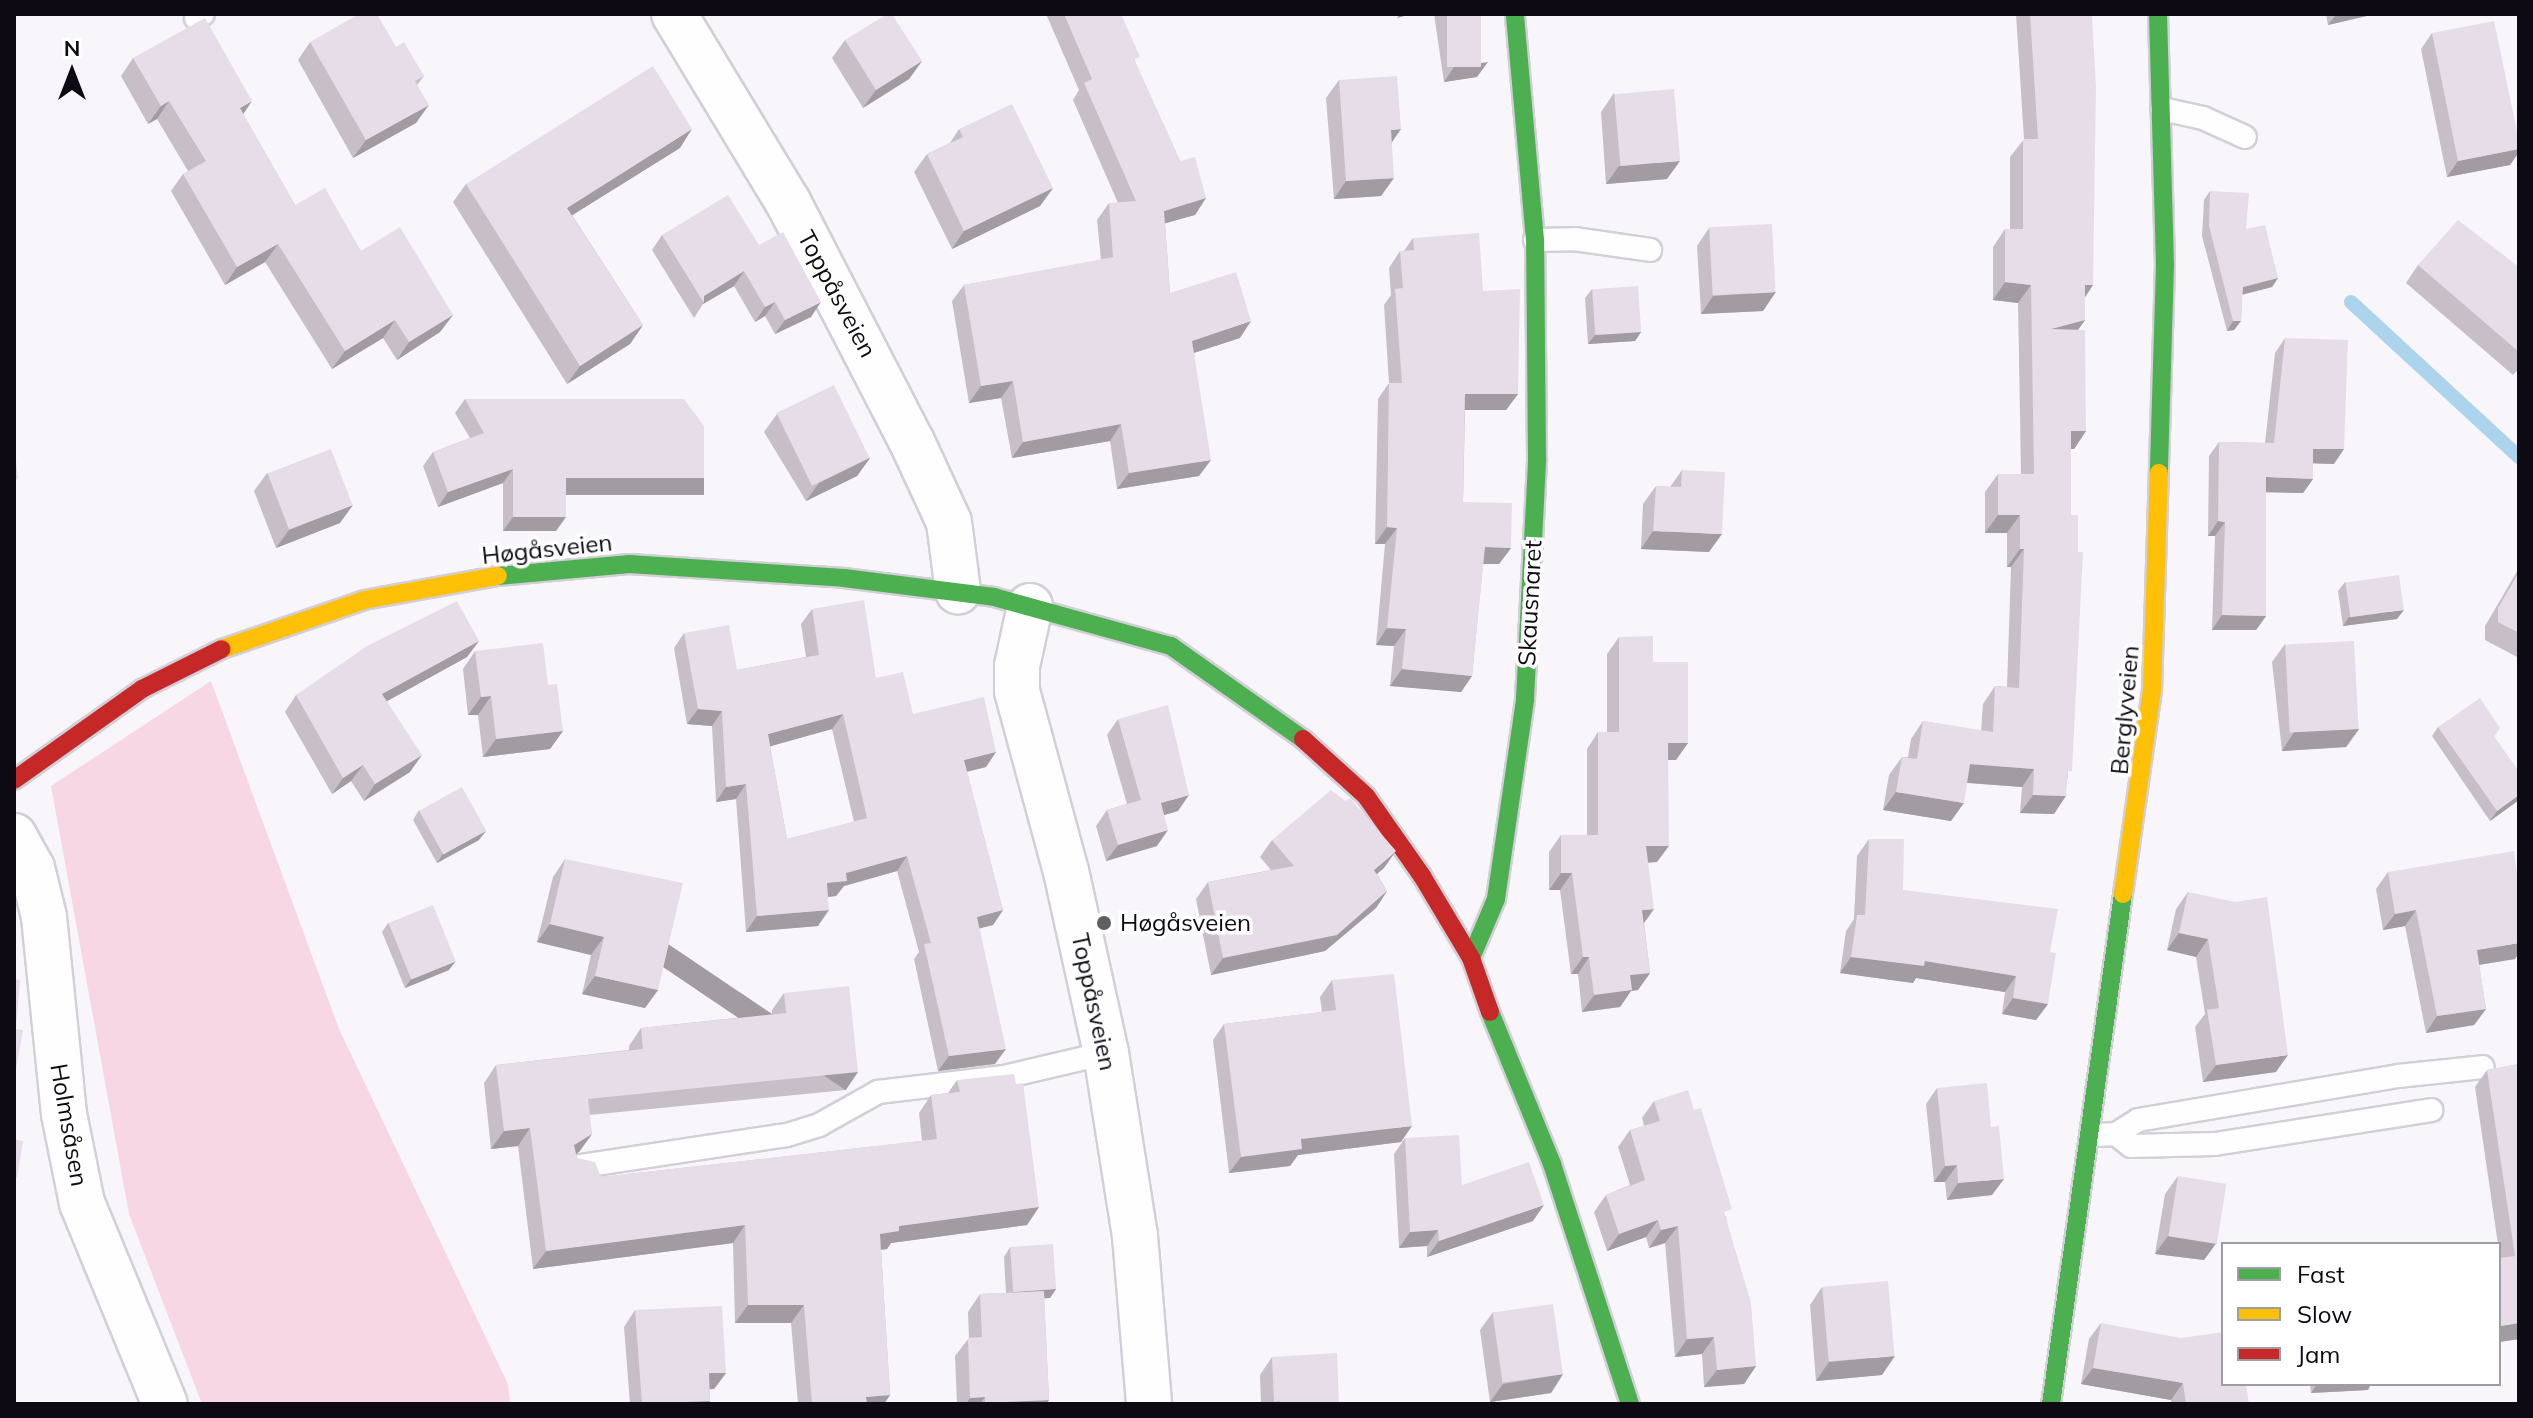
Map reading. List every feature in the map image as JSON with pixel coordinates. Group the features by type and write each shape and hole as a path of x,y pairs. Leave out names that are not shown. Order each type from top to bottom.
{"street":[{"name":"Toppåsveien","path":"674,14 788,202 892,401 949,522 958,591"},
{"name":"Skausnaret","path":"1471,958 1496,899 1525,699 1537,458 1535,240 1515,14"},
{"name":"Berglyveien","path":"2051,1404 2147,755 2158,618 2165,265 2158,14"},
{"name":"Høgåsveien","path":"14,780 96,718 182,666 272,627 364,600 508,574 629,564 844,578 958,591 1030,606 1171,646 1267,709 1366,796 1471,958 1517,1088 1552,1164 1630,1404"},
{"name":"Toppåsveien","path":"1030,606 1017,666 1017,691 1066,871 1106,1053 1135,1236 1149,1404"},
{"name":"Holmsåsen","path":"14,836 32,868 44,917 64,1114 82,1203 165,1404"}],"lane":[{"path":"2162,109 2203,118 2245,137"},
{"path":"1535,240 1574,239 1650,250"},
{"path":"575,1167 787,1135 819,1125 878,1092 1004,1077 1106,1053"},
{"path":"2092,1135 2116,1134 2138,1120 2398,1076 2483,1067"},
{"path":"2116,1134 2131,1146 2215,1144 2431,1110"}],"shaded area":[{"path":"211,681 339,1029 508,1384 510,1404 202,1404 129,1214 51,786"}],"building":[{"path":"359,14 377,14 396,47 404,42 424,76 415,81 429,105 366,140 310,42"},
{"path":"887,14 892,14 922,61 876,90 845,40"},
{"path":"1064,14 1121,14 1140,57 1134,59 1180,161 1195,157 1206,198 1164,211 1170,293 1236,272 1251,321 1192,341 1211,460 1129,473 1121,424 1023,442 1013,381 981,386 964,285 1113,257 1109,203 1136,201 1084,83 1092,79"},
{"path":"1447,14 1481,14 1481,67 1447,67"},
{"path":"2030,14 2092,14 2096,87 2093,285 2085,285 2085,320 2051,329 2085,330 2086,431 2071,431 2071,515 2078,515 2078,552 2083,552 2072,771 2068,771 2066,796 2033,795 2034,769 1970,764 1964,803 1896,792 1902,757 1917,759 1923,721 1993,732 1995,686 2019,688 2024,549 2020,549 2020,515 1998,515 1998,474 2034,474 2031,285 2005,282 2005,229 2023,229 2023,139 2038,139"},
{"path":"205,18 252,101 240,108 295,205 325,188 361,251 400,227 453,315 409,342 395,320 345,351 278,244 237,267 183,174 206,161 169,101 161,106 133,58"},
{"path":"2494,21 2519,149 2458,161 2432,33"},
{"path":"653,66 692,129 567,208 643,325 580,366 466,184"},
{"path":"1397,76 1401,129 1391,130 1394,178 1346,181 1339,80"},
{"path":"1674,89 1680,161 1621,166 1614,94"},
{"path":"1012,104 1053,188 964,231 927,154 963,137 959,129"},
{"path":"2210,191 2249,193 2246,229 2265,225 2278,278 2243,287 2241,321 2233,321 2209,226"},
{"path":"728,195 759,245 783,232 821,302 785,320 775,302 765,307 744,271 704,296 704,303 662,235"},
{"path":"2458,220 2519,267 2519,352 2418,265"},
{"path":"1772,224 1776,292 1713,295 1709,227"},
{"path":"1479,233 1483,291 1520,289 1518,394 1465,394 1463,502 1512,503 1511,548 1485,547 1472,676 1402,669 1406,629 1387,628 1397,528 1387,527 1389,383 1402,383 1395,289 1403,288 1400,251 1414,250 1413,238"},
{"path":"1638,286 1641,332 1595,335 1592,289"},
{"path":"2285,338 2348,340 2344,449 2313,449 2313,479 2266,477 2266,616 2222,615 2225,522 2218,521 2219,442 2274,443"},
{"path":"834,385 870,458 812,486 776,413"},
{"path":"465,399 684,399 704,426 704,478 566,478 566,517 513,517 513,469 448,492 433,452 484,433"},
{"path":"14,441 18,479 14,480"},
{"path":"331,449 353,505 289,529 268,473"},
{"path":"1682,470 1725,472 1722,534 1653,531 1656,486 1681,487"},
{"path":"2519,572 2519,633 2498,622 2498,608"},
{"path":"2399,575 2404,610 2350,617 2346,583"},
{"path":"864,600 876,678 903,672 913,714 984,697 996,752 964,760 1003,910 977,917 1006,1049 949,1056 924,944 931,943 907,856 846,873 847,881 827,883 829,910 757,916 746,784 726,787 722,711 698,709 684,633 729,625 737,670 819,655 812,609","holes":["843,714 867,818 787,839 768,734"]},
{"path":"457,601 479,641 382,694 422,755 375,784 363,765 343,778 296,695 367,646"},
{"path":"1653,636 1653,662 1688,662 1688,743 1668,743 1669,846 1646,846 1654,909 1642,910 1650,973 1630,975 1632,990 1594,995 1589,957 1583,957 1572,873 1561,873 1561,835 1598,835 1598,732 1619,732 1619,637"},
{"path":"2354,641 2359,729 2290,732 2285,645"},
{"path":"543,643 548,685 557,684 563,731 496,739 491,696 481,697 475,651"},
{"path":"2480,698 2500,728 2494,737 2519,772 2519,795 2497,811 2438,727"},
{"path":"1168,705 1189,795 1161,803 1168,830 1118,845 1107,810 1141,800 1118,719"},
{"path":"462,787 486,831 443,854 419,811"},
{"path":"1331,790 1346,801 1350,798 1396,851 1374,870 1387,891 1337,935 1223,958 1208,882 1294,866 1272,840"},
{"path":"1869,839 1904,839 1903,890 2058,909 2050,952 2056,953 2048,1004 2013,998 2016,976 1925,961 1924,966 1851,957 1857,915 1865,915"},
{"path":"2514,851 2519,888 2519,943 2477,950 2486,1009 2437,1016 2416,910 2395,914 2388,872"},
{"path":"565,859 683,883 658,990 595,976 604,937 550,924"},
{"path":"2188,892 2235,902 2267,897 2288,1055 2216,1065 2207,1010 2219,1008 2208,939 2179,933"},
{"path":"433,905 456,962 411,980 388,923"},
{"path":"1394,974 1412,1126 1301,1139 1302,1149 1241,1157 1224,1024 1336,1010 1332,980"},
{"path":"14,979 20,980 16,1029 23,1030 14,1081"},
{"path":"849,986 858,1072 588,1099 592,1134 574,1145 577,1158 595,1162 601,1177 937,1139 931,1095 960,1092 957,1080 1014,1074 1016,1084 1023,1083 1039,1207 899,1226 899,1231 880,1234 890,1395 866,1397 867,1404 812,1404 804,1305 748,1305 745,1225 546,1251 530,1128 504,1131 496,1065 643,1049 641,1028 786,1013 784,993"},
{"path":"2519,1064 2519,1323 2501,1326 2501,1258 2515,1256 2487,1070"},
{"path":"1987,1083 1991,1127 1999,1126 2004,1179 1958,1183 1957,1165 1945,1166 1937,1088"},
{"path":"1688,1090 1694,1110 1701,1108 1732,1209 1724,1212 1751,1303 1756,1366 1717,1370 1714,1337 1687,1339 1678,1226 1661,1230 1658,1220 1619,1234 1606,1195 1645,1180 1630,1130 1660,1121 1654,1101"},
{"path":"1459,1135 1462,1185 1529,1162 1544,1205 1439,1241 1438,1230 1410,1232 1405,1138"},
{"path":"14,1139 23,1141 17,1178 14,1177"},
{"path":"2178,1176 2226,1184 2217,1244 2168,1236"},
{"path":"1053,1244 1056,1289 1013,1292 1010,1247"},
{"path":"1888,1281 1895,1356 1829,1361 1822,1287"},
{"path":"1044,1291 1049,1400 985,1403 985,1397 970,1398 968,1338 982,1337 980,1294"},
{"path":"1553,1304 1563,1374 1502,1383 1493,1312"},
{"path":"722,1306 726,1373 709,1373 710,1401 642,1404 635,1310"},
{"path":"2101,1323 2181,1338 2221,1332 2221,1386 2246,1386 2249,1404 2186,1404 2183,1383 2093,1368"},
{"path":"1337,1353 1339,1404 1274,1402 1272,1357"}],"waterway":[{"path":"2351,302 2519,457"}],"traffic: fast":[{"path":"1471,958 1496,899 1525,699 1537,458 1535,240 1515,14"},
{"path":"2158,14 2165,265 2159,473"},
{"path":"498,576 629,564 844,578 994,597 1171,646 1303,739"},
{"path":"2051,1404 2123,894"},
{"path":"1490,1012 1552,1164 1630,1404"}],"traffic: slow":[{"path":"2123,894 2152,691 2159,473"},
{"path":"222,649 364,600 498,576"}],"traffic: jam":[{"path":"14,780 142,689 222,649"},
{"path":"1303,739 1366,796 1422,876 1471,958 1490,1012"}],"place":[{"name":"Høgåsveien","path":"1104,923"}]}
